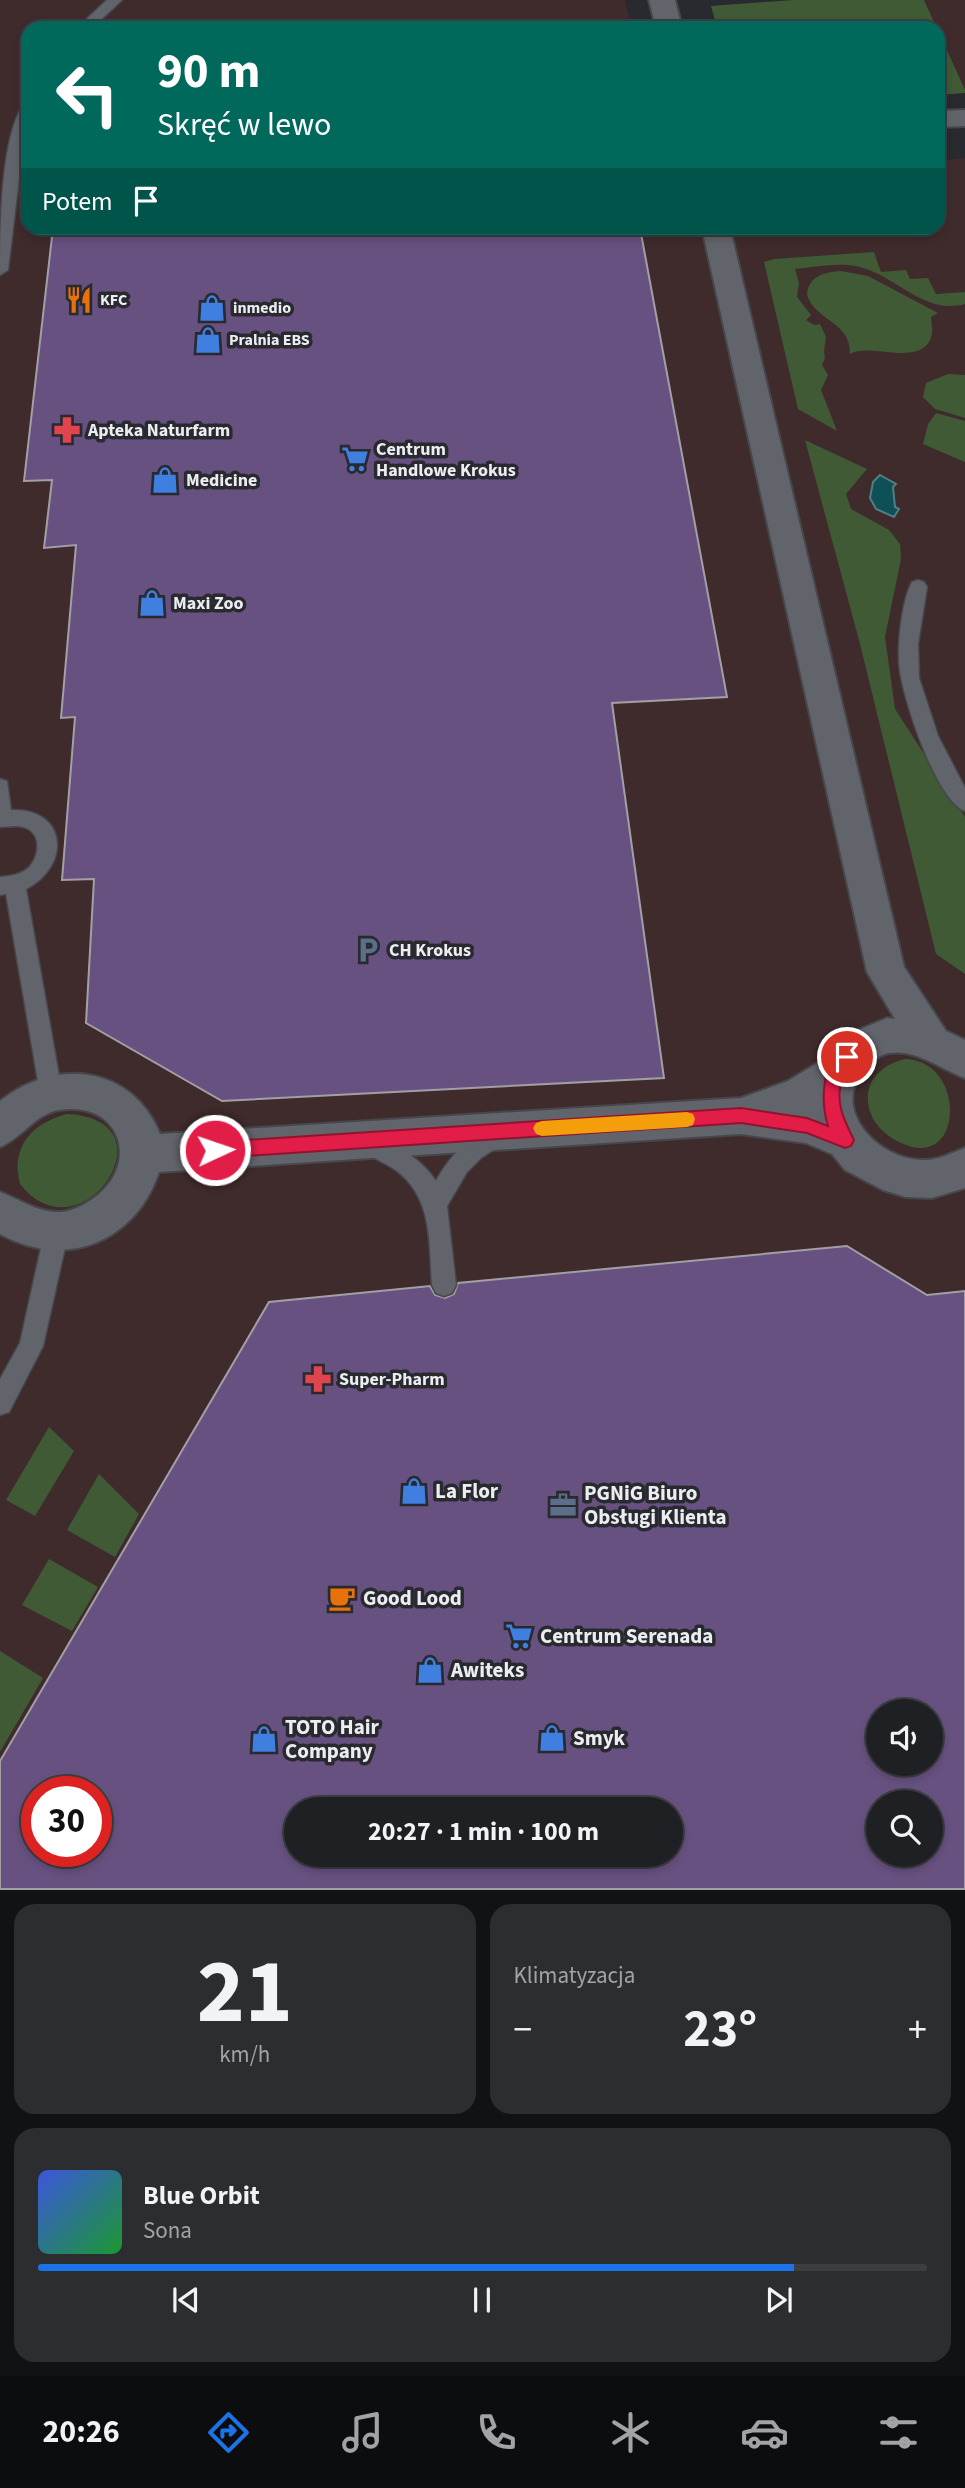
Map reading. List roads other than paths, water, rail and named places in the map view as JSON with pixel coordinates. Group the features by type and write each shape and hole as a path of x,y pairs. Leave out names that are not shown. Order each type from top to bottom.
{"street":[{"path":"662,0 667,21"},
{"path":"718,235 886,972 930,1038 965,1060"},
{"path":"863,1044 886,972"},
{"path":"741,1116 802,1095 836,1073 847,1057 863,1044 883,1037 905,1035 930,1038"},
{"path":"836,1073 832,1107 836,1124 845,1140 862,1158 884,1172 909,1180 934,1180 965,1167"},
{"path":"0,1128 16,1111 33,1100 51,1093 89,1092 116,1104 135,1126 142,1154 136,1178 127,1195 115,1209 83,1228 55,1234 29,1230 0,1212"},
{"path":"142,1154 741,1116 807,1125 845,1140"}],"lane":[{"path":"92,21 116,0"},
{"path":"0,270 21,120"},
{"path":"918,587 909,632 908,666 920,713 935,752 965,803"},
{"path":"0,787 1,819 25,818 42,827 57,851 39,871 7,885 51,1093"},
{"path":"436,1203 453,1172 473,1149 507,1130"},
{"path":"362,1140 398,1156 420,1175 436,1203 444,1285"},
{"path":"0,1403 31,1346 55,1234"}],"water":[{"path":"880,475 896,484 893,487 895,507 899,509 894,517 876,509 870,498 873,482"}],"place":[{"name":"KFC","path":"79,300"},
{"name":"inmedio","path":"212,308"},
{"name":"Pralnia EBS","path":"208,340"},
{"name":"Apteka Naturfarm","path":"67,430"},
{"name":"Centrum Handlowe Krokus","path":"355,459"},
{"name":"Medicine","path":"165,480"},
{"name":"Maxi Zoo","path":"152,603"},
{"name":"CH Krokus","path":"368,950"},
{"name":"Super-Pharm","path":"318,1379"},
{"name":"La Flor","path":"414,1491"},
{"name":"PGNiG Biuro Obsługi Klienta","path":"563,1505"},
{"name":"Good Lood","path":"342,1598"},
{"name":"Centrum Serenada","path":"519,1636"},
{"name":"Awiteks","path":"430,1670"},
{"name":"Smyk","path":"552,1738"},
{"name":"TOTO Hair Company","path":"264,1739"}]}
